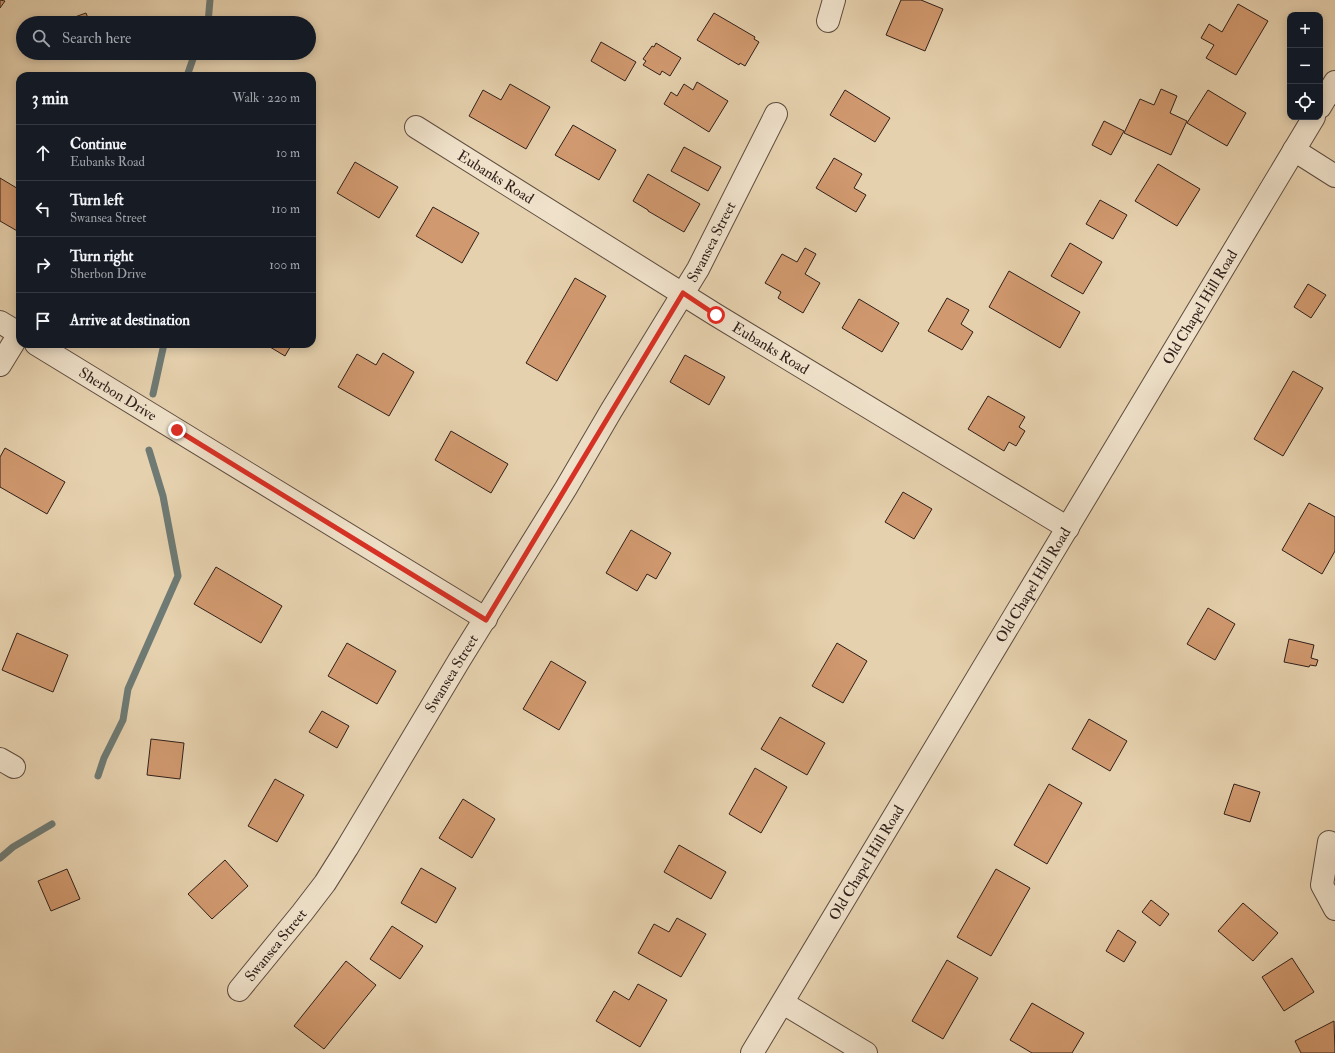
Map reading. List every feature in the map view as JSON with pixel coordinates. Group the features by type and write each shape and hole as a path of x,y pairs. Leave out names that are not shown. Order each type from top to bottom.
{"street":[{"path":"828,20 834,0"},
{"path":"1323,102 1335,82"},
{"name":"Swansea Street","path":"239,990 274,949 325,883 347,848 698,269 776,114"},
{"name":"Old Chapel Hill Road","path":"752,1053 1312,120"},
{"name":"Eubanks Road","path":"416,127 683,293 1068,528"},
{"path":"1294,150 1335,176"},
{"path":"0,322 16,332"},
{"path":"0,365 16,340"},
{"name":"Sherbon Drive","path":"43,348 486,620"},
{"path":"1329,842 1322,885 1335,909"},
{"path":"783,1003 866,1053"}],"building":[{"path":"0,0 5,1 0,8"},
{"path":"901,0 921,0 943,9 925,51 886,35"},
{"path":"1238,4 1268,21 1236,75 1206,58 1214,45 1201,38 1209,24 1222,32"},
{"path":"86,13 87,16 78,16"},
{"path":"714,13 755,37 754,39 759,42 745,66 740,63 739,65 697,40"},
{"path":"601,42 636,62 625,81 591,61"},
{"path":"656,43 681,58 670,76 662,71 660,75 643,65 646,61 643,59 652,46 654,47"},
{"path":"697,82 728,101 709,132 664,104 671,92 677,96 684,84 693,90"},
{"path":"510,84 550,107 526,149 469,116 483,90 501,100"},
{"path":"1161,89 1177,96 1170,113 1187,121 1171,155 1124,133 1140,99 1154,105"},
{"path":"845,90 890,118 875,142 830,115"},
{"path":"1208,90 1246,113 1227,146 1187,123"},
{"path":"1104,121 1124,131 1111,155 1092,145"},
{"path":"573,125 616,150 599,180 555,155"},
{"path":"684,147 721,167 708,191 671,171"},
{"path":"834,158 862,174 854,188 866,195 856,212 816,188"},
{"path":"355,162 398,187 379,218 337,193"},
{"path":"1158,164 1200,189 1177,226 1135,201"},
{"path":"648,174 700,204 684,232 633,201"},
{"path":"0,178 16,188 16,230 0,221"},
{"path":"1100,200 1127,215 1113,239 1086,224"},
{"path":"433,207 479,233 462,263 416,236"},
{"path":"1070,243 1102,262 1083,294 1051,276"},
{"path":"805,248 816,254 805,274 820,283 803,313 778,298 781,292 765,283 782,254 797,262"},
{"path":"1009,271 1080,312 1060,348 989,307"},
{"path":"575,278 606,296 557,381 526,363"},
{"path":"1308,284 1326,295 1311,318 1294,307"},
{"path":"947,298 969,310 961,324 973,332 962,350 928,331"},
{"path":"859,299 899,323 882,352 842,328"},
{"path":"272,348 290,348 285,356"},
{"path":"383,353 414,372 389,416 338,387 357,354 376,365"},
{"path":"685,355 725,377 709,405 670,382"},
{"path":"1293,371 1323,388 1283,456 1254,439"},
{"path":"988,396 1025,417 1019,427 1025,431 1016,446 1009,442 1004,451 968,429"},
{"path":"451,431 508,464 491,493 435,460"},
{"path":"5,448 65,482 47,514 0,487 0,457"},
{"path":"903,492 932,509 914,539 885,522"},
{"path":"1309,503 1335,517 1335,551 1322,574 1282,550"},
{"path":"631,530 671,553 656,579 647,574 637,591 606,573"},
{"path":"216,567 282,606 261,643 194,604"},
{"path":"1208,608 1235,624 1215,660 1187,644"},
{"path":"17,633 68,655 53,692 2,670"},
{"path":"1289,639 1314,645 1311,658 1318,660 1316,666 1310,665 1309,667 1284,662"},
{"path":"347,643 396,671 377,704 328,676"},
{"path":"837,643 867,661 843,703 812,686"},
{"path":"551,661 586,682 559,730 523,709"},
{"path":"322,711 349,726 337,748 309,732"},
{"path":"780,717 825,743 807,775 761,749"},
{"path":"1089,719 1127,741 1110,771 1072,749"},
{"path":"151,739 184,743 180,779 147,775"},
{"path":"755,768 787,787 761,833 729,814"},
{"path":"275,779 304,795 277,842 248,826"},
{"path":"1049,784 1082,803 1047,864 1014,845"},
{"path":"1234,784 1260,792 1250,822 1224,814"},
{"path":"463,799 495,819 472,858 439,838"},
{"path":"679,845 726,872 711,899 664,872"},
{"path":"225,860 248,886 212,919 188,894"},
{"path":"421,868 456,888 436,923 401,903"},
{"path":"67,869 80,899 51,911 38,881"},
{"path":"996,869 1030,888 991,956 957,937"},
{"path":"1151,900 1169,914 1160,926 1142,912"},
{"path":"1243,903 1278,933 1253,961 1218,931"},
{"path":"677,918 706,934 681,977 638,953 654,924 669,932"},
{"path":"392,926 423,946 400,979 370,959"},
{"path":"1118,930 1136,942 1124,962 1106,951"},
{"path":"1292,958 1314,992 1284,1011 1262,977"},
{"path":"947,960 978,978 943,1039 912,1021"},
{"path":"346,961 376,985 324,1049 294,1026"},
{"path":"638,984 667,1000 640,1047 596,1021 614,991 629,1000"},
{"path":"1032,1003 1084,1033 1072,1053 1032,1053 1010,1040"},
{"path":"1334,1021 1335,1053 1301,1053 1295,1041"}],"waterway":[{"path":"209,16 210,0"},
{"path":"188,72 193,60"},
{"path":"153,394 163,348"},
{"path":"98,776 104,758 123,720 128,689 178,576 163,496 149,450"},
{"path":"0,858 13,847 52,824"}],"route":[{"path":"177,430 486,620 683,293 716,315"}]}
